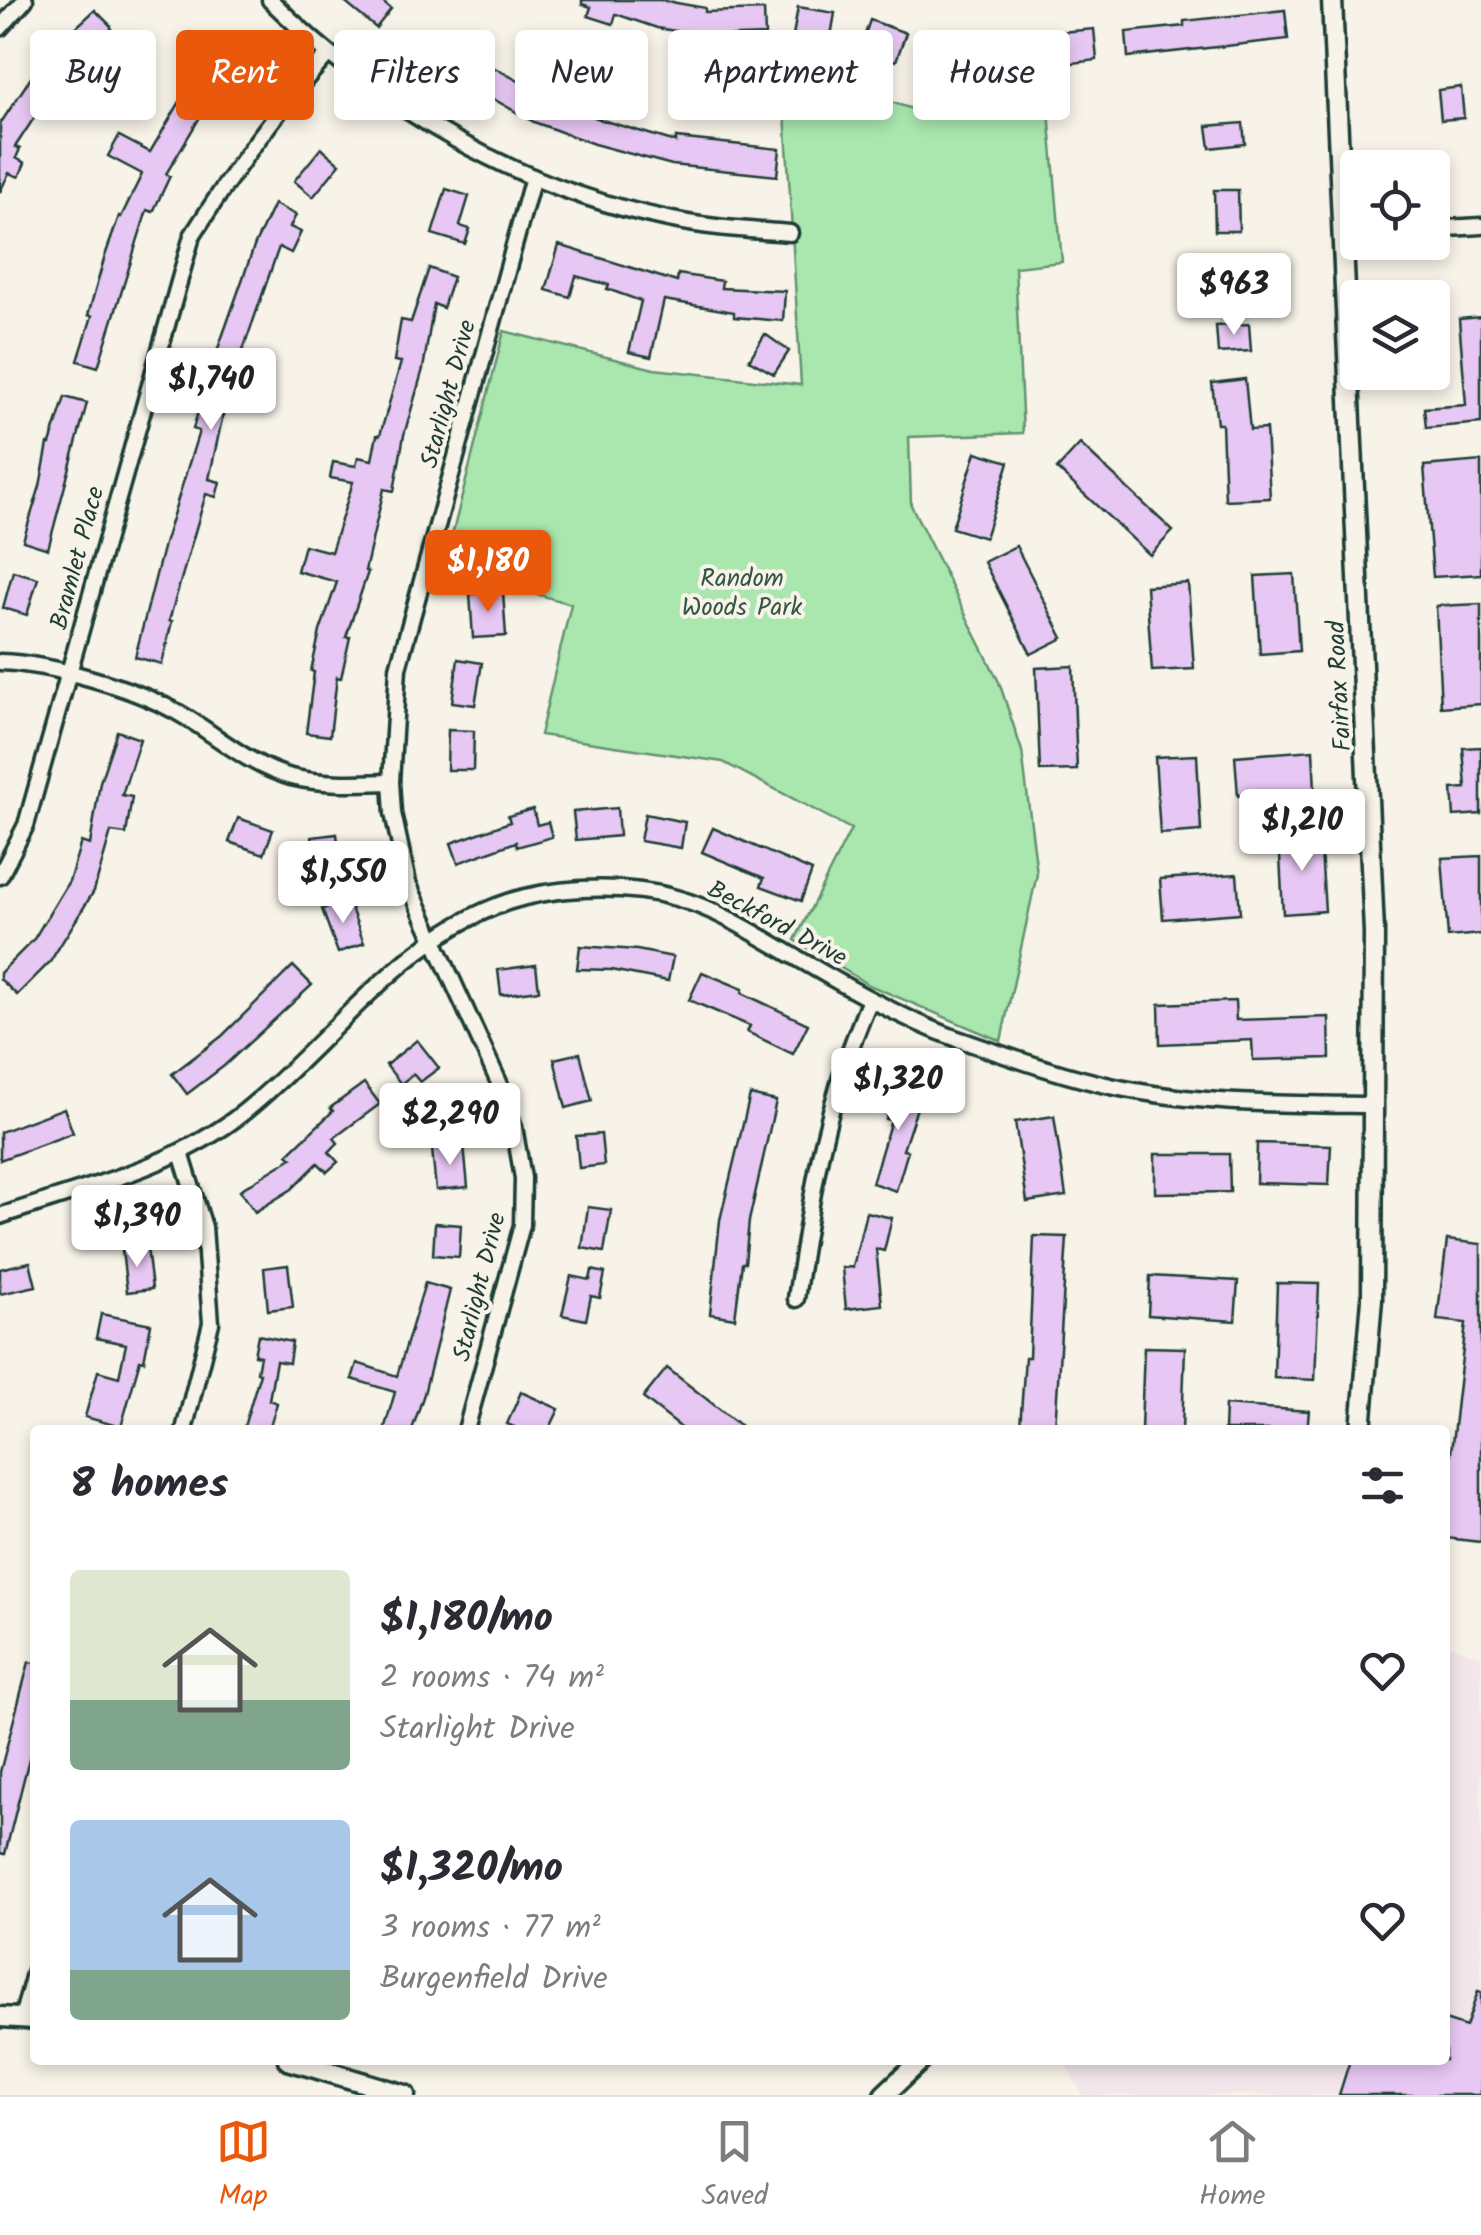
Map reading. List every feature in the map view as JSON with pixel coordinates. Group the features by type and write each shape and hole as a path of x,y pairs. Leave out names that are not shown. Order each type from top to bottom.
{"street":[{"path":"0,28 25,0"},
{"path":"270,0 328,54 416,119 533,177 611,205 670,220 790,233"},
{"name":"Fairfax Road","path":"1332,0 1343,150"},
{"name":"Bramlet Place","path":"0,876 26,824 192,236 277,110 328,54"},
{"name":"Starlight Drive","path":"467,1425 522,1225 524,1178 514,1126 500,1087 408,883 393,813 391,782 398,668 533,177"},
{"path":"1450,228 1481,226"},
{"name":"Fairfax Road","path":"1351,260 1376,1031 1372,1299 1361,1425"},
{"path":"0,662 70,672 178,712 214,739 290,776 339,783 391,782"},
{"name":"Beckford Drive","path":"0,1216 181,1153 242,1114 433,938 475,915 525,897 578,890 636,891 676,897 717,914 870,1000 952,1036 1110,1086 1218,1102 1373,1105"},
{"path":"796,1299 818,1156 848,1051 870,1000"},
{"path":"181,1153 204,1227 210,1308 210,1323 185,1425"},
{"path":"0,2016 28,2018"},
{"path":"305,2065 405,2095"},
{"path":"884,2095 916,2065"}],"shaded area":[{"path":"1450,1646 1481,1656 1481,2095 1083,2095 1065,2065 1450,2065"}],"green space":[{"name":"Random Woods Park","path":"893,103 913,109 913,120 1050,120 1062,262 1015,267 1023,433 909,437 911,505 999,682 1022,751 1037,874 1001,1041 869,985 795,940 851,829 723,762 540,735 571,604 444,567 504,331 654,369 801,385 786,120 893,120"}],"building":[{"path":"342,0 380,0 391,9 376,28"},
{"path":"582,0 660,0 705,8 705,12 764,10 765,30 669,30 616,14 613,24 588,16 591,7 582,4"},
{"path":"798,7 835,13 832,30 794,30"},
{"path":"95,10 111,26 111,30 73,30"},
{"path":"1285,10 1288,39 1128,57 1126,32"},
{"path":"870,20 906,33 896,61 893,30 866,30"},
{"path":"1094,29 1097,60 1070,63 1070,31"},
{"path":"495,68 515,79 515,111 495,100"},
{"path":"30,79 33,120 15,147 20,149 16,158 25,163 19,177 9,173 0,192 0,124"},
{"path":"1461,87 1464,118 1441,120 1438,90"},
{"path":"176,108 176,120 198,120 166,174 170,176 153,212 147,210 98,367 78,361 92,316 88,315 119,216 142,174 108,156 119,136 150,152"},
{"path":"530,120 602,120 676,142 676,138 780,149 777,176 672,165 594,144"},
{"path":"1243,123 1245,144 1210,148 1207,126"},
{"path":"321,148 340,164 313,197 294,181"},
{"path":"446,189 469,196 460,226 470,229 465,244 432,234"},
{"path":"1214,190 1238,190 1239,231 1215,231"},
{"path":"274,204 296,215 290,227 301,232 291,253 279,247 227,396 209,479 220,482 216,497 206,494 169,621 162,664 135,657 199,431 193,429 209,374 255,244"},
{"path":"559,245 677,282 678,274 722,281 721,288 785,291 783,321 734,317 734,312 664,300 651,357 629,352 641,301 607,289 609,285 576,276 570,297 546,290"},
{"path":"1243,264 1245,289 1223,292 1220,267"},
{"path":"429,268 453,277 443,308 434,304 394,491 384,489 365,571 368,572 346,637 350,637 341,678 337,677 330,736 306,733 314,672 311,671 337,582 297,571 304,545 331,552 353,482 330,478 333,462 356,466 358,457 372,460 401,362 394,361 401,320 411,322"},
{"path":"1481,317 1481,423 1426,428 1424,408 1466,405 1459,319"},
{"path":"1249,324 1251,351 1218,353 1216,326"},
{"path":"765,334 789,351 774,374 749,360"},
{"path":"1245,379 1250,430 1266,429 1270,498 1225,500 1222,424 1217,424 1212,383"},
{"path":"65,397 87,403 48,549 23,541 48,444"},
{"path":"1080,444 1173,531 1150,555 1057,469"},
{"path":"976,452 1009,462 985,538 952,528"},
{"path":"1481,461 1481,574 1433,577 1424,466"},
{"path":"1016,546 1063,638 1031,654 984,562"},
{"path":"13,571 38,578 27,615 3,608"},
{"path":"1294,574 1299,651 1260,654 1255,576"},
{"path":"1188,583 1194,669 1152,671 1146,586"},
{"path":"503,592 506,636 473,638 470,594"},
{"path":"1481,604 1481,704 1441,707 1436,606"},
{"path":"458,659 482,663 475,705 452,702"},
{"path":"1073,666 1077,770 1040,771 1036,668"},
{"path":"448,730 474,731 473,770 447,770"},
{"path":"117,731 140,739 122,795 132,797 126,834 111,832 94,891 50,962 17,995 0,979 0,973 34,939 69,881 81,842 90,845 100,782"},
{"path":"1481,747 1481,814 1454,816 1452,789 1466,788 1463,748"},
{"path":"1313,750 1315,790 1238,796 1235,756"},
{"path":"1197,755 1201,831 1160,834 1155,757"},
{"path":"617,808 619,836 576,840 573,812"},
{"path":"533,809 537,825 548,822 552,837 517,847 516,842 458,863 451,843 510,822 508,816"},
{"path":"645,814 685,822 681,848 640,841"},
{"path":"238,818 273,830 264,854 229,842"},
{"path":"713,828 812,871 801,901 761,886 764,878 702,852"},
{"path":"337,834 342,876 317,879 312,837"},
{"path":"1320,835 1325,911 1283,914 1279,837"},
{"path":"1481,856 1481,934 1448,937 1442,858"},
{"path":"1237,874 1240,913 1163,919 1160,879"},
{"path":"348,900 364,943 338,953 322,909"},
{"path":"580,946 673,957 668,981 611,970 577,969"},
{"path":"536,965 539,990 501,995 498,970"},
{"path":"293,966 312,985 224,1066 187,1094 172,1074 222,1036"},
{"path":"702,972 808,1024 793,1054 747,1032 750,1026 689,1000"},
{"path":"1235,1001 1236,1020 1329,1017 1330,1058 1253,1060 1252,1040 1160,1044 1159,1004"},
{"path":"417,1040 439,1068 420,1082 413,1074 401,1084 386,1065"},
{"path":"580,1053 592,1101 566,1108 554,1059"},
{"path":"901,1075 925,1084 903,1150 908,1151 896,1191 872,1183 891,1120 886,1119"},
{"path":"364,1083 380,1104 334,1138 338,1143 329,1152 338,1162 327,1172 318,1163 292,1189 255,1212 240,1190 292,1158 288,1154 333,1111 330,1108"},
{"path":"750,1095 776,1101 749,1221 735,1318 710,1314 720,1220"},
{"path":"64,1108 73,1133 0,1160 0,1132"},
{"path":"1054,1116 1066,1196 1027,1202 1015,1122"},
{"path":"601,1134 604,1165 579,1168 576,1136"},
{"path":"1257,1143 1331,1145 1329,1185 1256,1183"},
{"path":"464,1145 468,1187 436,1190 432,1149"},
{"path":"1155,1154 1229,1154 1230,1192 1155,1193"},
{"path":"588,1207 611,1210 604,1252 582,1248"},
{"path":"866,1212 892,1218 884,1251 876,1249 882,1305 846,1309 842,1268 853,1267"},
{"path":"435,1223 461,1225 459,1257 433,1255"},
{"path":"1034,1236 1067,1237 1055,1425 1020,1425 1025,1357 1029,1357"},
{"path":"1447,1240 1481,1244 1481,1542 1450,1539 1450,1461 1466,1323 1437,1320"},
{"path":"147,1247 152,1289 127,1292 122,1250"},
{"path":"30,1262 36,1286 0,1294 0,1269"},
{"path":"288,1265 293,1307 268,1310 264,1268"},
{"path":"592,1270 605,1273 600,1298 591,1296 586,1320 562,1315 571,1276 590,1280"},
{"path":"1150,1276 1238,1281 1235,1321 1148,1315"},
{"path":"425,1283 450,1290 414,1425 385,1425 395,1392 352,1379 357,1363 397,1376"},
{"path":"1277,1283 1319,1284 1315,1380 1274,1378"},
{"path":"101,1314 151,1324 144,1361 140,1360 122,1425 85,1417 98,1371 119,1377 126,1344 96,1338"},
{"path":"258,1335 292,1342 289,1363 276,1361 269,1400 277,1403 270,1425 244,1425 260,1373 260,1356 254,1355"},
{"path":"1144,1347 1185,1348 1182,1425 1141,1425"},
{"path":"667,1368 740,1425 678,1425 643,1398"},
{"path":"521,1392 559,1409 551,1425 507,1424"},
{"path":"1225,1405 1309,1411 1308,1425 1224,1425"},
{"path":"30,1662 30,1755 5,1854 0,1853 0,1772"},
{"path":"1478,1991 1481,1992 1481,2095 1339,2095 1348,2065 1450,2065 1450,2022 1466,2027"}]}
